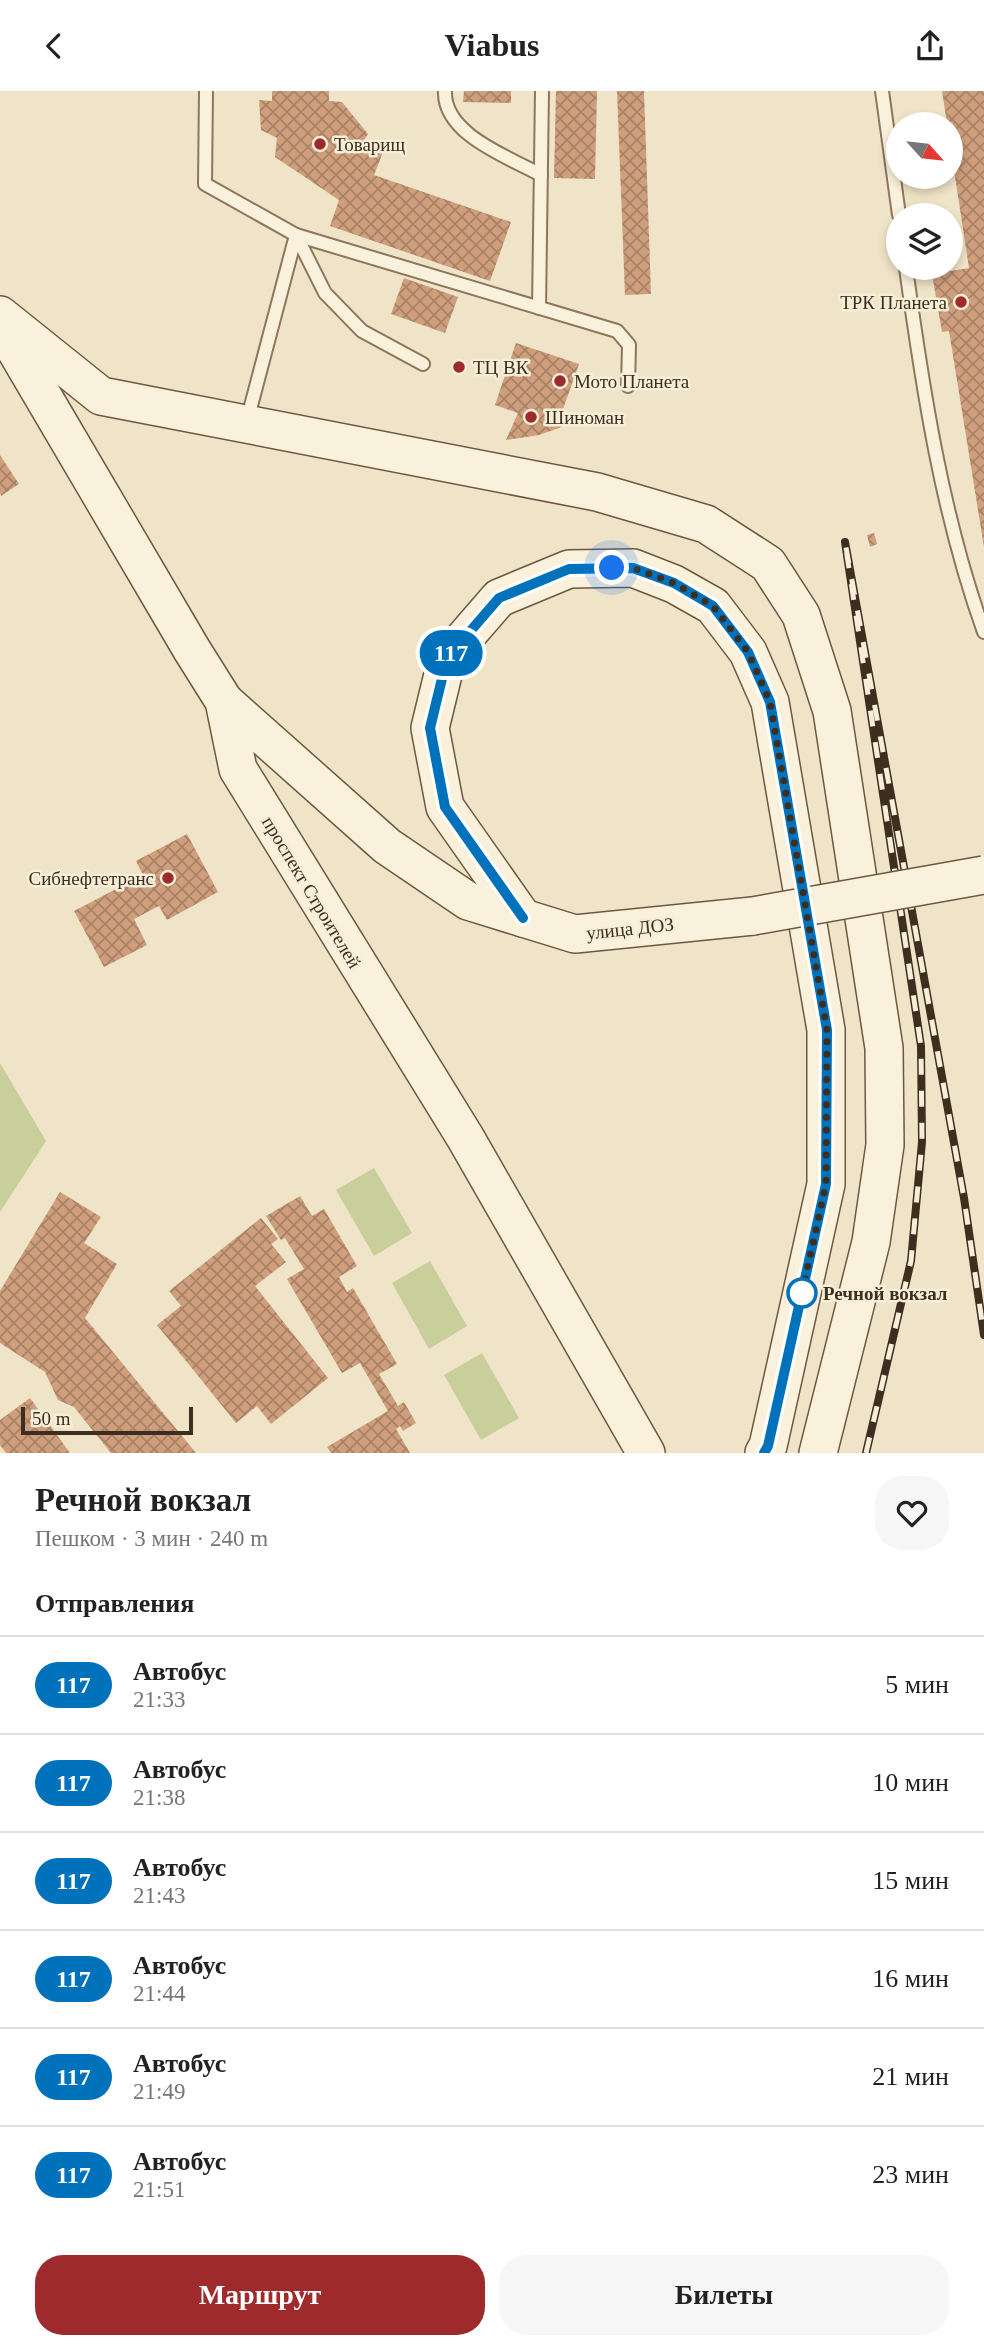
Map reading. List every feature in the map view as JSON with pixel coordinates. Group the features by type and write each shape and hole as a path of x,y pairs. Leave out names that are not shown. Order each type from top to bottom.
{"main road":[{"path":"0,316 101,396 597,492 706,524 768,564 801,615 832,711 884,1048 885,1145 871,1242 818,1453"},
{"name":"проспект Строителей","path":"0,322 224,701 238,769 465,1137 646,1453"},
{"path":"523,918 445,807 430,728 447,658 499,598 569,569 633,568 674,583 713,606 748,652 770,702 827,1030 826,1184 768,1446 764,1453"},
{"name":"улица ДОЗ","path":"224,701 387,846 468,901 575,934 754,916 984,875"}],"lane":[{"path":"206,91 205,184 296,235 617,331 629,345 628,386"},
{"path":"445,91 444,104 457,125 474,138 541,174"},
{"path":"538,308 542,91"},
{"path":"882,91 897,203"},
{"path":"296,235 325,293 362,331 423,364"},
{"path":"246,424 296,235"},
{"path":"908,280 922,384 964,574 984,632"}],"green space":[{"path":"0,1063 46,1141 0,1212"},
{"path":"374,1168 412,1233 374,1256 336,1190"},
{"path":"430,1261 467,1326 429,1349 392,1283"},
{"path":"482,1353 519,1418 481,1440 444,1375"}],"building":[{"path":"272,91 329,91 329,101 342,102 368,134 362,143 383,152 374,175 511,222 490,281 330,226 339,200 275,157 277,138 261,130 259,100 272,101"},
{"path":"464,91 511,91 511,103 463,102"},
{"path":"556,91 597,91 595,179 554,178"},
{"path":"617,91 644,91 651,294 625,295"},
{"name":"ТРК Планета","path":"942,91 984,91 984,547 949,331 942,332 933,280 963,280 963,269 969,268 963,229 963,203 959,203 957,189 963,189 963,112 945,112"},
{"path":"404,278 458,297 445,333 391,314"},
{"path":"516,343 579,364 562,412 565,415 563,425 539,435 506,440 518,413 495,405"},
{"path":"0,455 19,484 1,496 0,493"},
{"path":"874,533 877,544 870,547 867,535"},
{"path":"187,834 218,892 167,920 159,906 134,919 147,945 104,967 74,911 143,875 136,861"},
{"path":"60,1192 101,1217 84,1243 117,1264 85,1318 196,1453 111,1453 74,1407 58,1400 45,1372 0,1343 0,1291"},
{"path":"300,1196 312,1216 324,1209 357,1266 339,1277 347,1292 353,1288 397,1364 379,1374 398,1406 404,1402 416,1423 403,1431 400,1426 396,1429 410,1453 331,1453 327,1447 388,1411 360,1363 342,1373 287,1279 304,1269 285,1238 281,1240 266,1216"},
{"path":"261,1218 278,1239 271,1244 286,1262 255,1286 328,1378 271,1424 257,1406 236,1423 157,1325 181,1306 169,1291"},
{"path":"30,1398 70,1453 6,1453 0,1445 0,1420"}],"railway":[{"path":"866,1453 911,1261 922,1142 921,1046 845,542 964,1198 984,1335"}],"bus line":[{"name":"117","path":"523,918 445,807 430,728 447,658 499,598 569,569 633,568 674,583 713,606 748,652 770,702 827,1030 826,1184 768,1446 764,1453"}],"place":[{"name":"Товарищ","path":"320,144"},
{"name":"ТРК Планета","path":"961,302"},
{"name":"ТЦ ВК","path":"459,367"},
{"name":"Мото Планета","path":"560,381"},
{"name":"Шиноман","path":"531,417"},
{"name":"Сибнефтетранс","path":"168,878"},
{"name":"Речной вокзал","path":"802,1293"}],"route":[{"path":"612,568 633,568 674,583 713,606 748,652 770,702 827,1030 826,1184 802,1293"}]}
